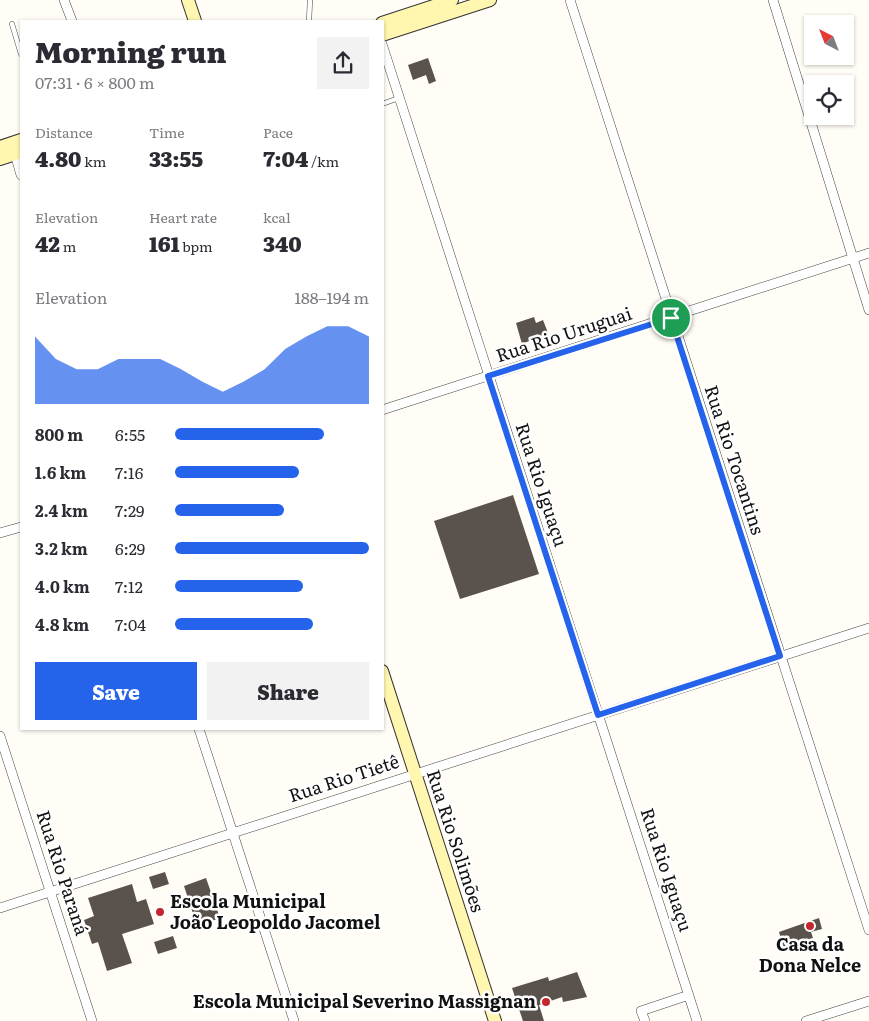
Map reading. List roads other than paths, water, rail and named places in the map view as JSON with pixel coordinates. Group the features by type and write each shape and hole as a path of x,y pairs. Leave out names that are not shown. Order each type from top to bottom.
{"street":[{"path":"64,0 72,20"},
{"path":"188,0 195,20"},
{"path":"384,22 452,0"},
{"path":"384,34 488,0"},
{"name":"Rua Rio Tocantins","path":"570,0 869,930"},
{"path":"773,0 869,310"},
{"name":"Rua Rio Iguaçu","path":"384,50 697,1021"},
{"path":"0,146 20,140"},
{"path":"0,159 18,153 20,168"},
{"name":"Rua Rio Uruguai","path":"384,409 869,253"},
{"path":"0,533 20,527"},
{"name":"Rua Rio Tietê","path":"0,908 869,628"},
{"name":"Rua Rio Solimões","path":"384,677 495,1021"},
{"path":"199,730 294,1021"},
{"name":"Rua Rio Paraná","path":"0,736 92,1021"},
{"path":"645,1021 641,1011 689,995"},
{"path":"806,1021 869,1001"}],"lane":[{"path":"309,20 310,0"},
{"path":"12,24 20,51"},
{"path":"384,103 399,98"}],"place":[{"name":"Escola Municipal João Leopoldo Jacomel","path":"160,912"},
{"name":"Casa da Dona Nelce","path":"810,926"},
{"name":"Escola Municipal Severino Massignan","path":"546,1002"}]}
